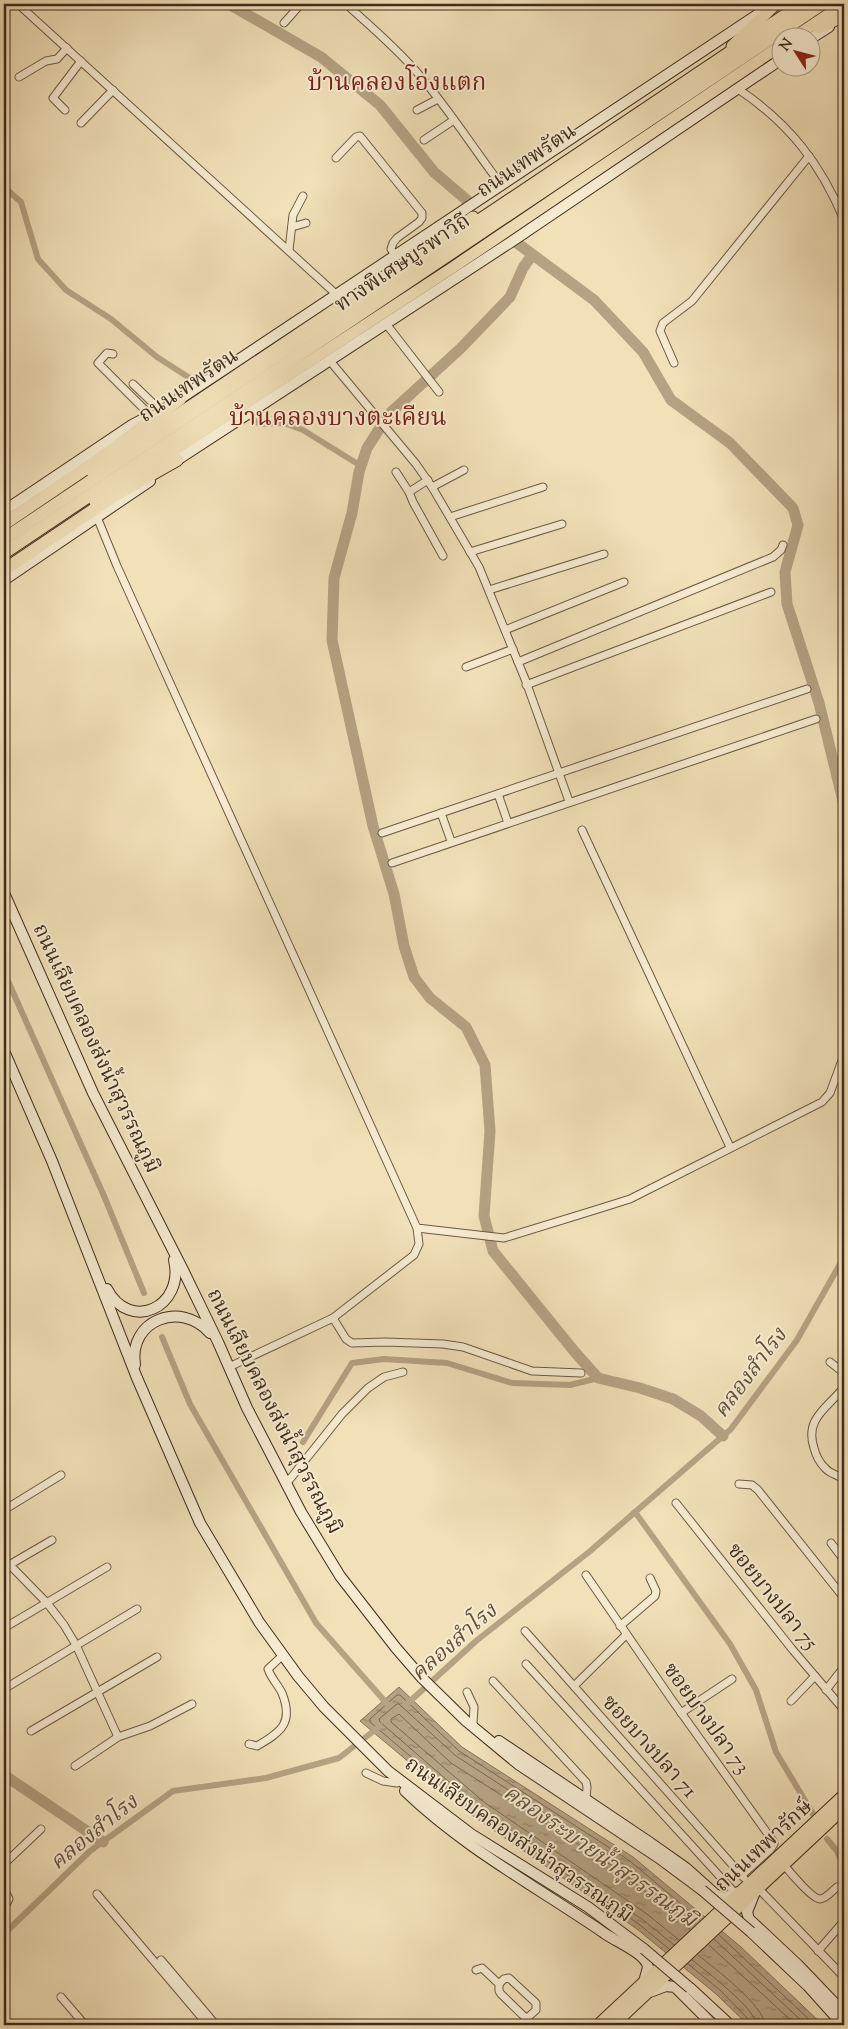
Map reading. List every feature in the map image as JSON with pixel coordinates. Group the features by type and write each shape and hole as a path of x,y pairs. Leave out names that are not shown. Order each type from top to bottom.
{"highway":[{"name":"ทางพิเศษบูรพาวิถี","path":"4,539 802,4"},
{"name":"ทางพิเศษบูรพาวิถี","path":"4,553 822,4"},
{"path":"4,524 94,463 180,399"},
{"path":"4,570 117,494 177,460"}],"main road":[{"path":"732,46 774,4"},
{"name":"ถนนเทพรัตน","path":"4,511 132,425 180,399 396,257 774,4"},
{"name":"ถนนเทพรัตน","path":"4,532 292,337 795,4"},
{"path":"808,28 844,4"},
{"path":"819,28 844,16"},
{"path":"820,32 844,16"},
{"path":"4,565 112,490 452,268 770,53"},
{"path":"4,580 128,497 177,460 387,325 770,67"},
{"name":"ถนนเลียบคลองส่งน้ำสุวรรณภูมิ","path":"4,892 93,1093 218,1342 247,1408 323,1551 396,1648 422,1678 467,1720 518,1764 659,1858 702,1890 751,1932 808,1986 843,2025"},
{"name":"ถนนเลียบคลองส่งน้ำสุวรรณภูมิ","path":"4,1052 52,1161 137,1378 200,1523 251,1611 282,1655 324,1708 392,1776 471,1834 588,1907 690,1988 730,2025"},
{"path":"88,1252 112,1298 125,1309 135,1312 144,1311 162,1304 173,1289 177,1271 171,1246"},
{"path":"137,1378 134,1354 136,1346 148,1326 159,1319 177,1316 194,1319 202,1324 218,1342"},
{"path":"467,1720 686,1868 715,1894 724,1898 748,1887 747,1912 749,1919 844,2012"},
{"path":"392,1776 416,1802 464,1840 616,1942 644,1958 648,1967 646,1988 675,1987 713,2025"},
{"name":"ถนนเทพารักษ์","path":"598,2025 660,1976 732,1907 748,1887 844,1795"},
{"name":"ถนนเทพารักษ์","path":"748,1887 784,1865 844,1808"},
{"name":"ถนนเทพารักษ์","path":"613,2025 646,1988"}],"street":[{"path":"18,4 337,295"},
{"path":"284,23 301,4"},
{"path":"346,4 415,70 502,186"},
{"path":"19,78 46,61 57,59 68,48"},
{"path":"65,110 54,101 54,95 81,61"},
{"path":"738,89 772,114 786,127 830,186 844,220"},
{"path":"82,124 113,90"},
{"path":"417,110 438,99"},
{"path":"424,140 454,120"},
{"path":"336,158 356,137 360,136 422,213 422,218 419,222 392,243 391,250 396,257"},
{"path":"674,363 660,332 663,323 692,301 809,156"},
{"path":"289,250 294,210 304,196"},
{"path":"292,227 306,223"},
{"path":"387,325 439,392"},
{"path":"113,354 107,353 98,363 150,415"},
{"path":"330,361 430,484 470,552 506,630 569,801"},
{"path":"133,384 160,410"},
{"path":"410,492 464,470"},
{"path":"396,472 410,492 413,502 443,556"},
{"path":"450,517 543,487"},
{"path":"97,517 117,566 416,1228 419,1244 414,1255 333,1318 229,1367"},
{"path":"470,552 562,524"},
{"path":"518,662 773,557 778,554 783,546"},
{"path":"489,590 604,554"},
{"path":"506,630 624,582"},
{"path":"526,685 771,592"},
{"path":"466,667 513,649"},
{"path":"382,833 807,690"},
{"path":"392,863 451,841 816,719"},
{"path":"498,794 508,823"},
{"path":"441,813 451,841"},
{"path":"582,830 730,1147"},
{"path":"416,1228 504,1238 630,1199 822,1102 830,1093 844,1055"},
{"path":"333,1318 346,1339 352,1344 385,1342 443,1344 463,1347 532,1371 580,1373"},
{"path":"830,1362 844,1373"},
{"path":"286,1484 342,1414 368,1388 384,1377 403,1372"},
{"path":"844,1386 830,1404 819,1413 811,1431 811,1440 820,1462 832,1474 844,1480"},
{"path":"4,1510 61,1475"},
{"path":"739,1484 752,1485 758,1490 844,1598"},
{"name":"ซอยบางปลา 75","path":"676,1503 844,1710"},
{"path":"7,1567 52,1540"},
{"path":"832,1543 844,1560"},
{"path":"4,1558 7,1567 47,1603 64,1625 76,1645 118,1737"},
{"path":"4,1628 107,1567"},
{"name":"ซอยบางปลา 73","path":"586,1575 626,1635 773,1841 773,1847 748,1887"},
{"path":"620,1626 655,1596 656,1590 650,1578"},
{"path":"4,1689 137,1609"},
{"name":"ซอยบางปลา 71","path":"525,1631 748,1887"},
{"path":"574,1686 626,1635"},
{"path":"249,1744 257,1746 280,1730 286,1722 285,1704 281,1692 268,1669 282,1655"},
{"path":"31,1731 157,1657"},
{"path":"526,1664 748,1887 844,1977"},
{"path":"826,1690 844,1667"},
{"path":"791,1701 815,1676"},
{"path":"681,1713 732,1678"},
{"path":"493,1682 586,1782 586,1799"},
{"path":"467,1692 474,1707 467,1720"},
{"path":"76,1766 118,1737 150,1726 192,1704"},
{"path":"366,1773 383,1781 392,1776"},
{"path":"4,1864 40,1829"},
{"path":"784,1865 810,1894 818,1899 823,1898 837,1887"},
{"path":"4,1889 9,1899 4,1908"},
{"path":"97,1894 208,2025"},
{"path":"818,1951 844,1921"},
{"path":"161,1960 216,2025"},
{"path":"476,1970 482,1968 499,1984"},
{"path":"526,2019 536,2010 536,2003 509,1978 504,1979 499,1984 499,1991 501,1994 526,2019 533,2025"},
{"path":"61,1997 85,2025"}],"water":[{"name":"คลองระบายน้ำสุวรรณภูมิ","path":"399,1687 462,1747 633,1857 741,1947 823,2025 748,2025 716,1994 637,1929 473,1816 360,1721"}],"waterway":[{"path":"229,4 321,57 380,105 434,172 469,202"},
{"path":"4,187 21,202 38,259 66,290 111,319 157,357 213,393"},
{"path":"517,243 594,300 643,352 671,400 730,443 793,508 798,525 785,572 787,604 819,703 844,805"},
{"path":"532,255 523,268 510,297 461,348 389,414 367,448 359,472 352,513 334,578 332,640 373,826 394,894 404,946 414,977 430,998 466,1027 485,1065 490,1131 484,1216 493,1251 598,1378 640,1388 673,1399 701,1416 723,1436"},
{"path":"244,414 260,424 284,423 303,430 361,466"},
{"path":"4,972 104,1196 144,1293"},
{"name":"คลองสำโรง","path":"407,1704 476,1641 589,1552 731,1429 797,1340 844,1257"},
{"path":"162,1337 190,1404 316,1623 389,1706"},
{"path":"303,1442 352,1363 384,1359 447,1363 512,1383 570,1385 598,1378"},
{"path":"635,1512 730,1644 756,1690 776,1752 813,1814"},
{"name":"คลองสำโรง","path":"4,1934 90,1851 173,1791 266,1778 339,1758 380,1726"},
{"path":"4,1775 103,1842"},
{"path":"827,1839 837,1851 844,1867"}],"district":[{"name":"บ้านคลองโอ่งแตก","path":"397,82"},
{"name":"บ้านคลองบางตะเคียน","path":"338,417"}]}
